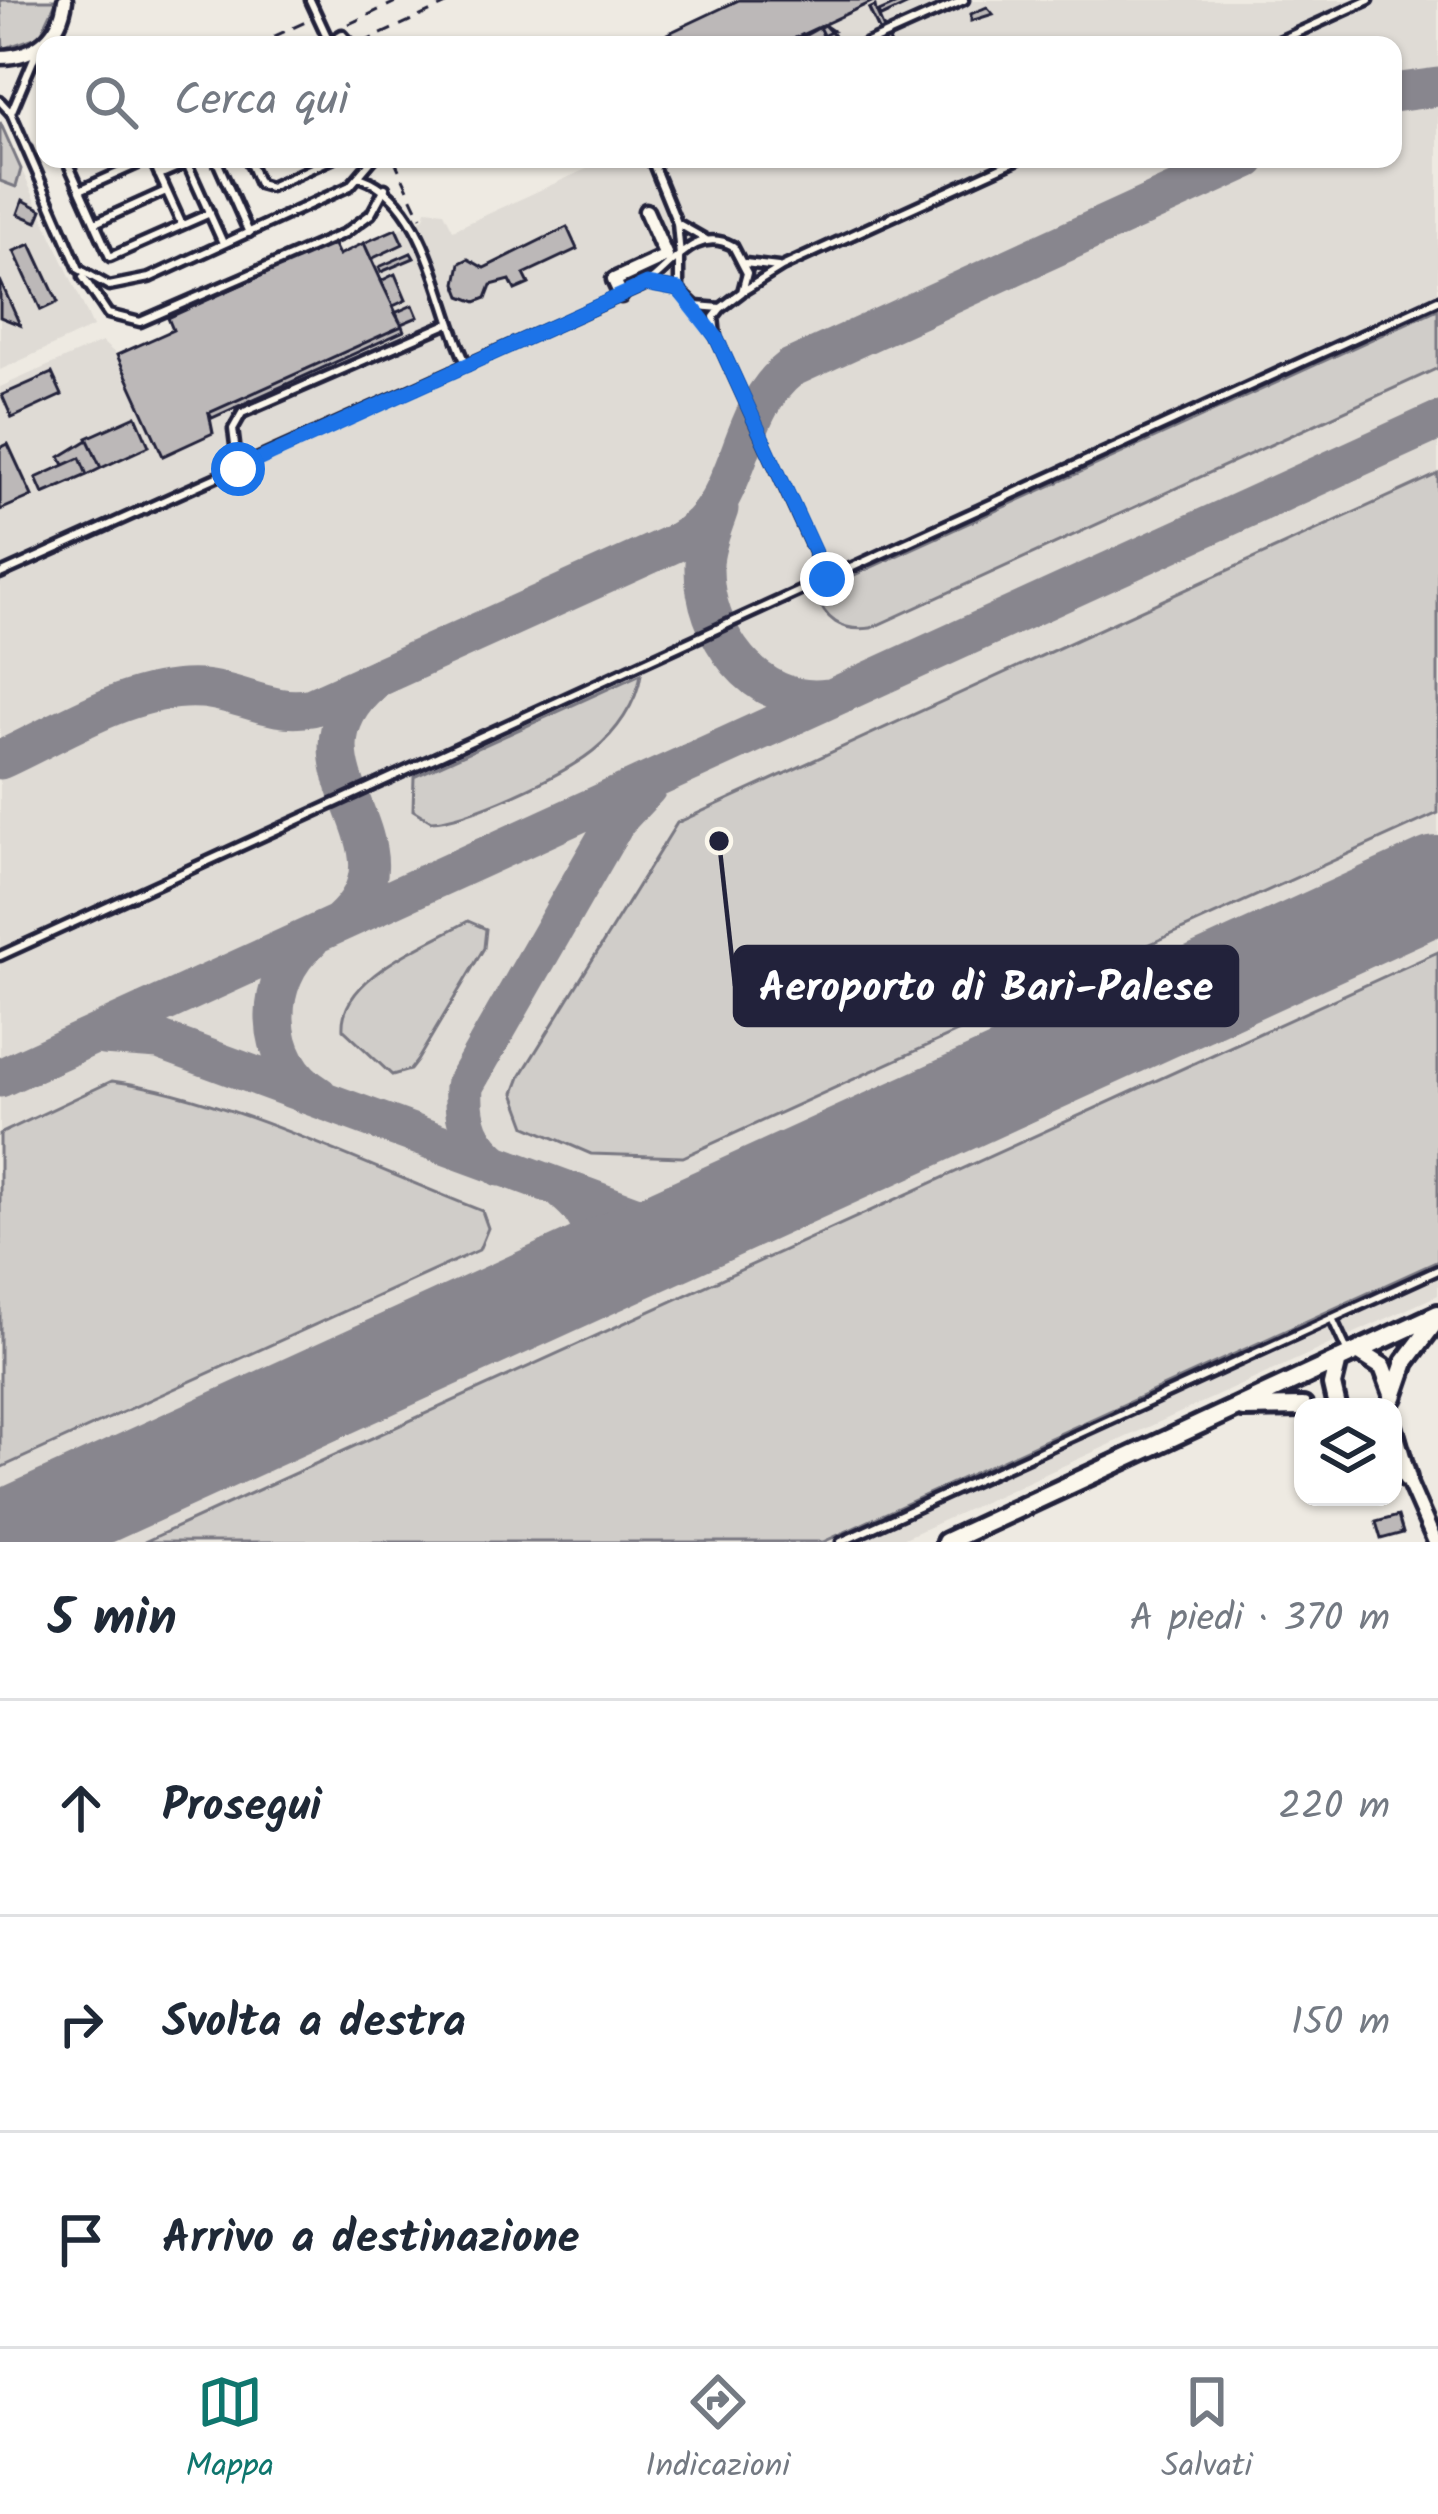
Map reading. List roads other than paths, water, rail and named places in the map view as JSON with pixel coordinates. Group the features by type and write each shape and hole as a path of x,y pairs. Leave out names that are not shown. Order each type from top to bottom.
{"street":[{"path":"49,36 56,29 64,0"},
{"path":"0,57 36,48"},
{"path":"621,295 614,280 665,256 646,211"},
{"path":"946,1542 1438,1316"},
{"path":"1394,1398 1405,1362 1438,1316"},
{"path":"1348,1355 1383,1367 1392,1398"},
{"path":"1335,1398 1332,1385 1348,1355"},
{"path":"1230,1408 1294,1407"},
{"path":"1402,1460 1435,1542"},
{"path":"1402,1472 1407,1478"}],"lane":[{"path":"310,0 326,36"},
{"path":"883,36 964,0"},
{"path":"1290,36 1369,0"},
{"path":"11,113 36,52"},
{"path":"0,101 11,113 93,298 108,314 140,322 345,233 371,214 385,188"},
{"path":"70,168 110,257 210,213"},
{"path":"80,190 130,168"},
{"path":"155,168 182,225"},
{"path":"159,175 172,168"},
{"path":"189,168 224,244"},
{"path":"220,168 249,233"},
{"path":"252,168 259,184 270,188 313,168"},
{"path":"80,268 99,284 120,286 249,233 362,178 368,168"},
{"path":"655,168 676,223 679,290"},
{"path":"716,337 715,316 721,308 782,267 999,168"},
{"path":"362,178 385,188 425,250 447,324 467,365"},
{"path":"94,223 166,191"},
{"path":"676,223 705,239 734,246 745,263 742,292"},
{"path":"0,574 646,284 705,239"},
{"path":"745,263 782,267"},
{"path":"646,284 679,290 716,337 827,579"},
{"path":"0,956 1438,300"},
{"path":"696,306 721,308"},
{"path":"238,469 233,429 242,413 447,324"},
{"path":"841,1542 1438,1270"},
{"path":"1332,1318 1348,1355"}],"place":[{"name":"Aeroporto di Bari-Palese","path":"719,841"}]}
